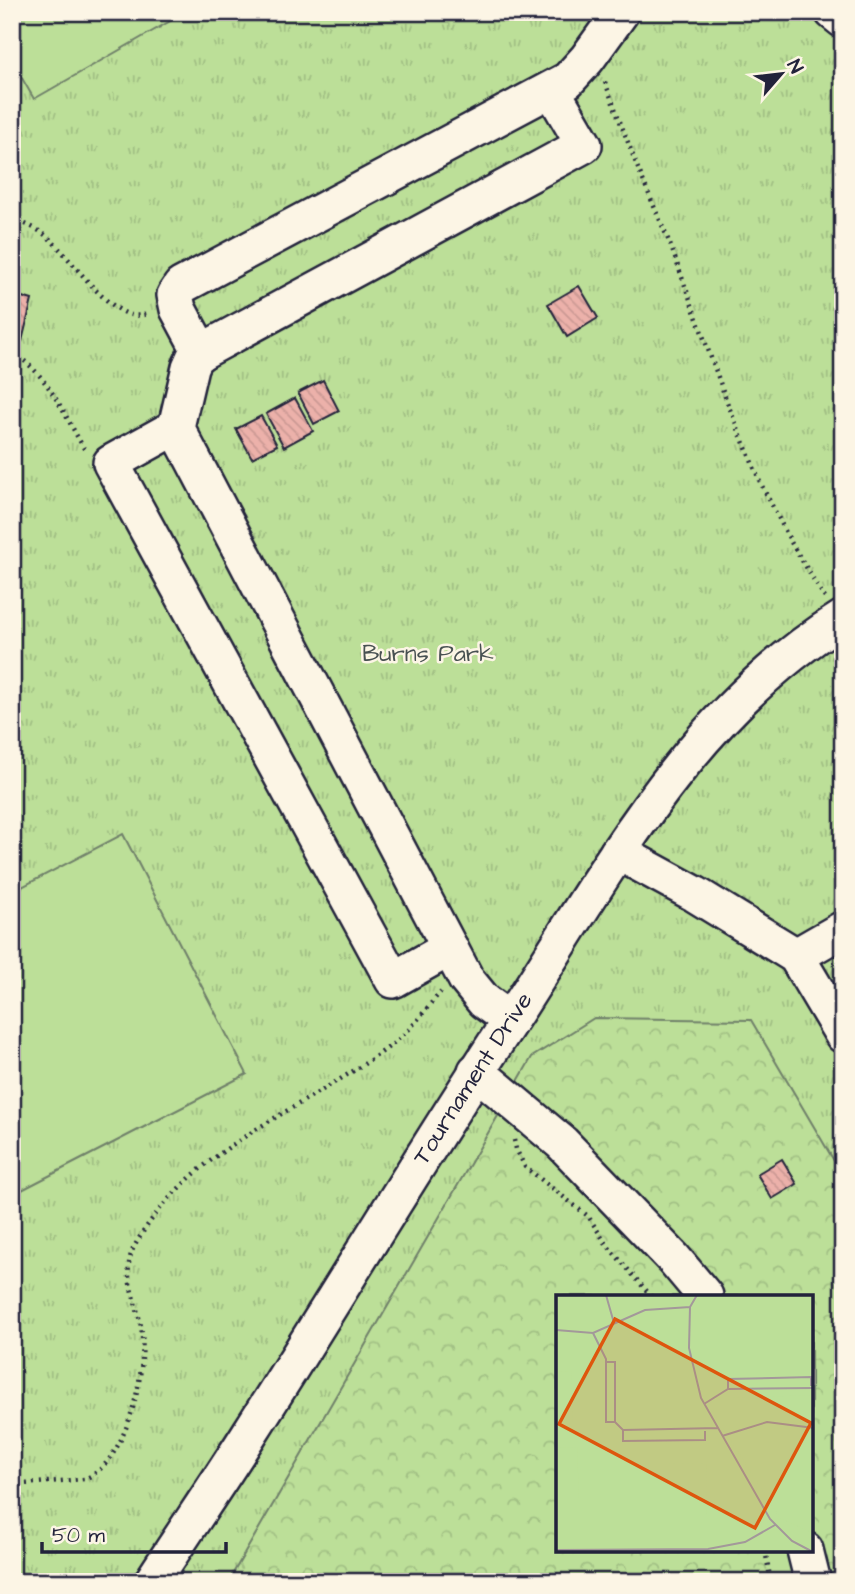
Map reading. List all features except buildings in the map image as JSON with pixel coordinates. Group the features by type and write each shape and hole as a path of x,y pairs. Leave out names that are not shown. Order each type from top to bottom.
{"street":[{"path":"201,352 178,309 175,295 181,286 552,90 568,80 587,59 621,12"},
{"path":"833,12 843,20"},
{"path":"510,1020 484,1001 466,979 176,427 190,367 201,352 584,145 552,90"},
{"path":"176,427 111,463 393,980 450,948"},
{"name":"Tournament Drive","path":"152,1582 250,1434 476,1071 645,810 709,731 775,668 841,620"},
{"path":"618,852 695,894 796,956 843,1035"},
{"path":"796,956 843,929"},
{"path":"476,1071 562,1143 674,1259 703,1295"},
{"path":"806,1552 813,1582"}],"path":[{"path":"587,59 602,74 760,482 792,544 841,620"},
{"path":"12,219 49,238 103,295 127,314 135,316 178,309"},
{"path":"12,354 24,359 36,372 89,458 111,463"},
{"path":"12,1485 93,1476 102,1469 120,1444 133,1410 142,1353 139,1314 128,1276 129,1261 155,1214 175,1192 226,1147 363,1065 411,1027 439,993 466,979"},
{"path":"509,1097 516,1149 525,1167 588,1216 607,1245 648,1295"},
{"path":"765,1552 771,1582"}],"green space":[{"name":"Burns Park","path":"12,12 843,12 843,1582 12,1582"},
{"path":"12,12 186,12 34,99 12,61"},
{"path":"123,834 247,1074 12,1195 12,892"},
{"path":"594,1018 751,1020 843,1176 843,1582 228,1582 532,1057"}]}
